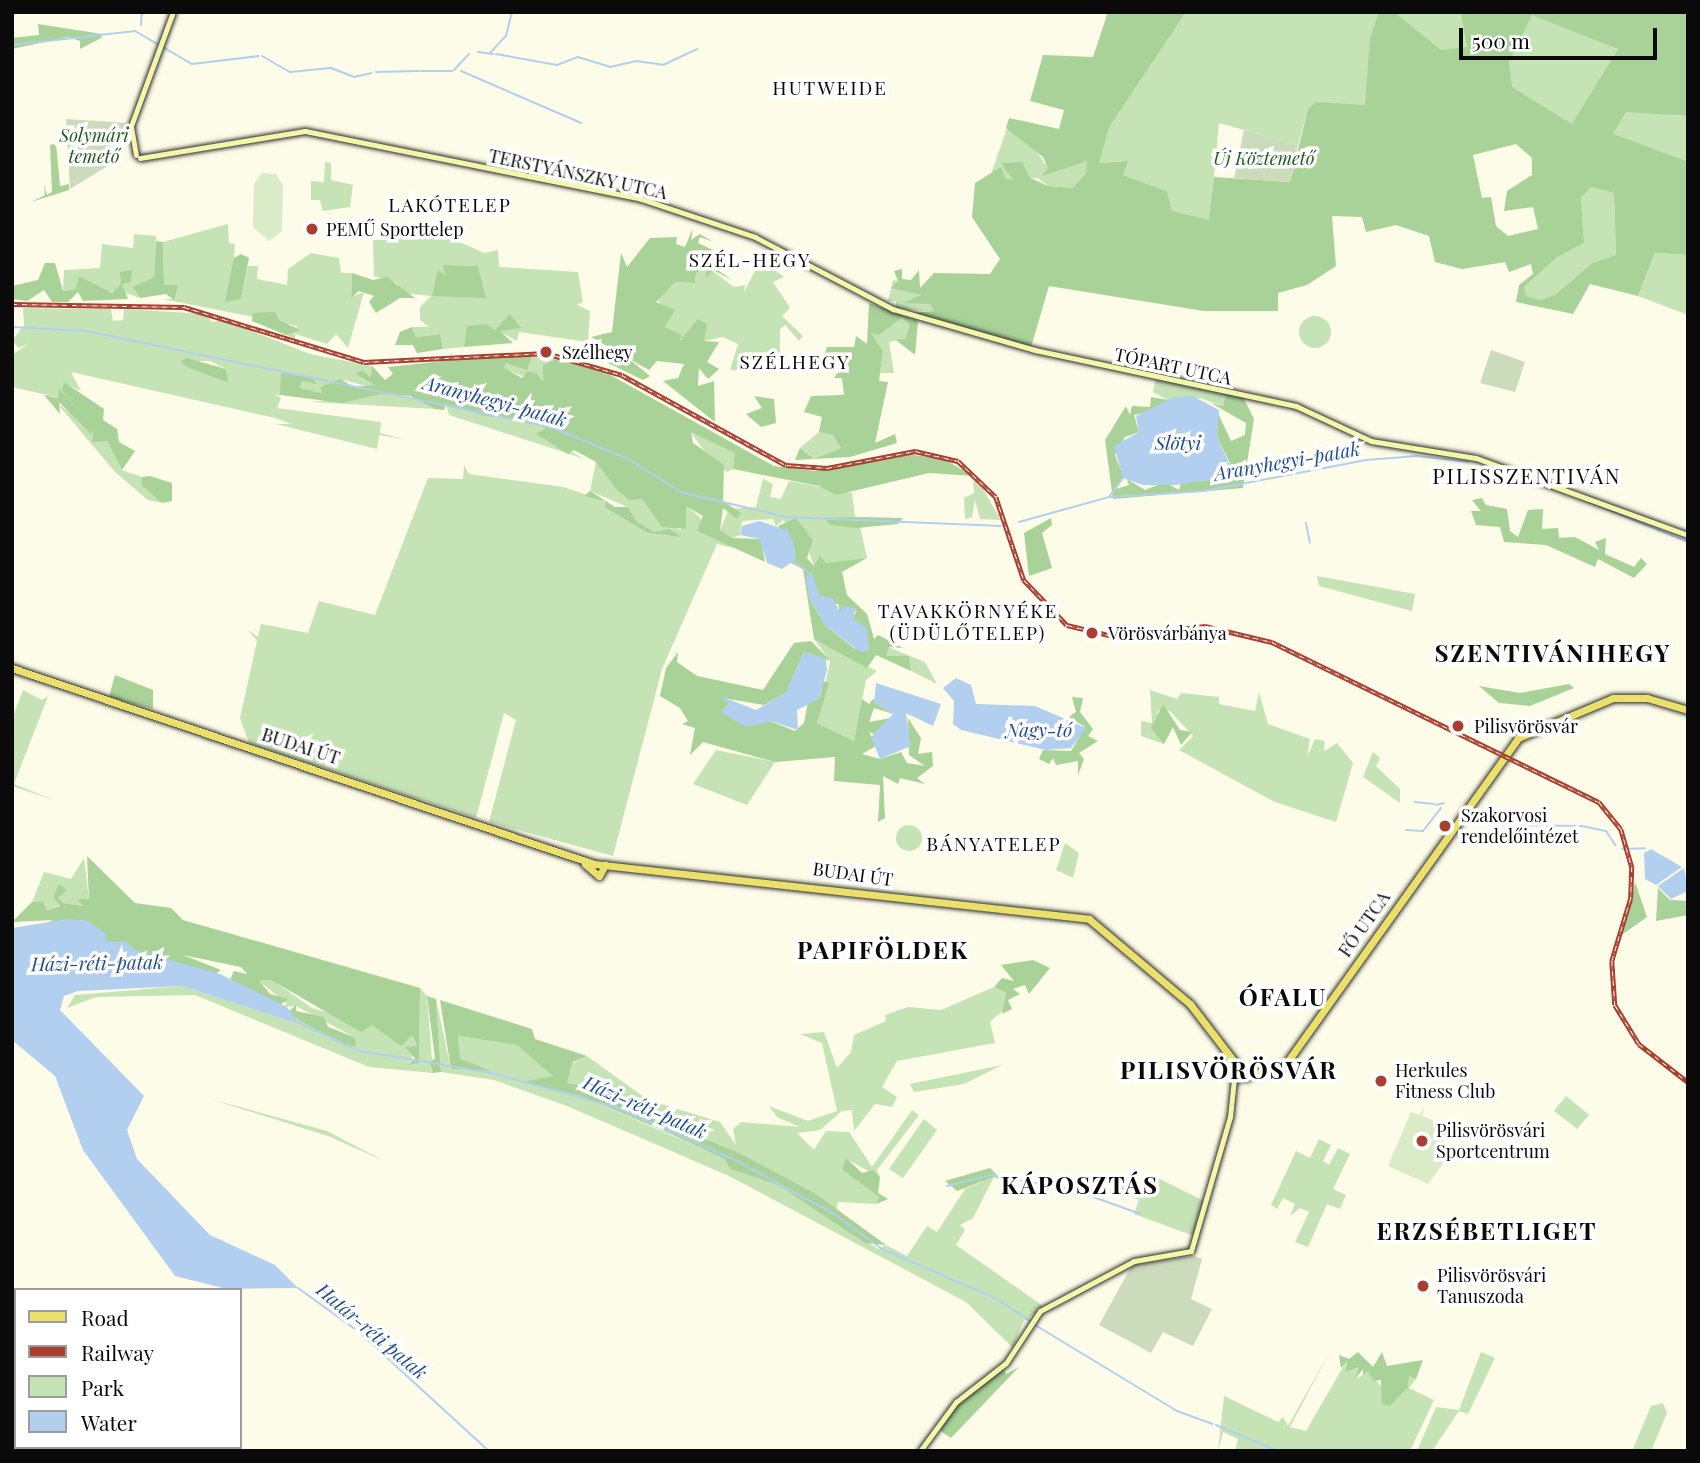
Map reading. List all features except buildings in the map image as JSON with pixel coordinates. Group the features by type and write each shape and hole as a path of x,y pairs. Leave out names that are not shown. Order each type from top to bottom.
{"main road":[{"name":"TERSTYÁNSZKY UTCA","path":"173,12 160,54 134,114 133,147 139,155 149,158 306,131 624,195 748,233 892,309 1022,347"},
{"name":"TÓPART UTCA","path":"1022,347 1317,414 1377,443 1500,466 1688,535"},
{"name":"BUDAI ÚT","path":"12,667 600,868 621,865 997,912 1072,915 1106,928 1190,1004 1231,1062 1238,1077"},
{"name":"FŐ UTCA","path":"1238,1077 1285,1065 1507,747 1541,726 1619,697 1688,710"},
{"path":"920,1451 956,1402 1006,1363 1031,1321 1134,1261 1179,1257 1194,1247 1238,1077"}],"green space":[{"path":"1108,12 1186,12 1109,127 1099,163 1128,161 1123,175 1167,191 1172,211 1209,220 1214,177 1290,182 1308,109 1316,102 1365,105 1370,38 1379,12 1394,12 1441,50 1467,47 1461,12 1688,12 1688,116 1626,112 1613,134 1686,161 1688,255 1655,253 1638,296 1590,284 1573,314 1516,302 1519,285 1533,274 1531,264 1509,272 1505,262 1462,269 1435,262 1429,236 1396,225 1366,232 1362,217 1332,216 1336,266 1307,285 1278,293 1278,311 1204,311 1049,286 1031,347 911,313 934,311 930,304 903,303 921,295 891,288 898,281 894,271 902,269 902,279 911,280 919,270 920,288 934,273 990,274 1000,259 972,217 975,183 1001,167 1006,179 1013,180 1001,163 1022,162 1030,178 1048,186 1073,188 1086,173 1087,161 1042,176 1048,168 1043,157 1006,128 1009,118 1059,129 1064,110 1030,101 1043,55 1093,57","holes":["1532,15 1618,49 1572,124 1512,87 1509,62","1516,144 1532,158 1532,175 1507,191 1504,211 1533,207 1538,229 1508,236 1496,226 1491,197 1482,198 1473,155","1591,187 1614,193 1616,255 1592,263 1556,294 1541,300 1526,296 1524,287 1557,257 1584,243 1581,198"]},
{"path":"1186,12 1379,12 1375,26 1386,12 1688,12 1666,115 1688,116 1688,165 1612,134 1626,112 1638,112 1643,51 1602,42 1618,49 1572,125 1511,87 1509,62 1527,22 1465,95 1372,34 1365,106 1308,109 1298,145 1219,123 1210,220 1193,219 1172,211 1167,191 1123,175 1127,161 1099,163 1108,128"},
{"path":"38,24 102,34 101,38 80,49 80,41 68,37 12,49 12,38 39,35"},
{"name":"Solymári temető","path":"66,119 128,123 111,164 70,189"},
{"path":"1007,128 1031,143 1045,164 1055,169 1087,161 1087,173 1073,188 1048,186 1038,178 1006,180 1001,167 990,177"},
{"name":"Új Köztemető","path":"1244,130 1298,145 1290,182 1234,178"},
{"path":"56,143 60,186 69,184 69,190 31,202 45,195 44,185 47,195 52,192 50,145"},
{"path":"325,162 331,163 331,180 353,185 350,207 323,211 320,200 311,200 311,181 324,182"},
{"path":"262,173 276,174 283,186 282,231 269,241 253,227 254,184"},
{"path":"1591,187 1614,193 1616,255 1592,263 1556,294 1541,300 1525,296 1523,288 1557,256 1584,243 1581,198"},
{"path":"228,224 229,243 235,244 232,294 241,299 248,266 258,266 257,279 287,285 288,269 311,253 339,258 341,273 352,273 351,297 364,292 348,348 336,334 327,344 295,334 295,339 286,335 298,326 163,299 173,299 177,285 164,285 163,242"},
{"path":"693,228 691,240 700,234 713,242 700,237 698,243 715,251 716,269 734,281 713,270 706,278 706,267 696,273 695,283 675,282 656,302 675,310 665,327 682,335 680,341 698,319 707,324 704,341 719,342 707,362 719,369 708,379 699,368 698,386 714,381 715,422 663,381 678,378 684,364 657,361 649,370 591,337 612,332 621,253 627,267 650,238 677,237 676,244 685,247"},
{"path":"134,234 156,236 154,277 134,287 140,298 118,290 103,294 79,276 75,289 63,291 64,270 100,268 102,244 133,248"},
{"path":"451,238 484,253 498,250 499,267 578,272 583,302 577,305 590,311 588,342 519,332 517,341 498,331 510,315 495,331 468,326 464,347 443,349 440,334 416,337 412,327 429,327 420,320 420,307 431,296 403,293 397,283 374,276 373,240","holes":["444,265 478,266 477,283 437,279 445,275"]},
{"path":"156,241 163,242 164,285 178,285 174,300 166,294 140,298 133,287 154,277"},
{"path":"1655,253 1688,255 1688,315 1638,296"},
{"path":"241,254 249,258 241,299 225,302 234,258"},
{"path":"45,263 55,263 63,291 75,289 79,276 112,293 121,284 120,272 132,270 131,282 122,284 128,299 83,301 78,292 68,302 52,302 44,290 27,301 12,299 12,286 38,280"},
{"path":"443,265 478,266 486,298 432,296 438,270 445,275"},
{"path":"706,266 734,287 745,285 744,292 755,271 770,266 784,277 773,282 790,308 782,316 803,336 799,341 785,325 780,329 780,373 730,370 738,344 723,337 704,341 700,324 685,341 666,328 657,293 675,282 695,283 696,273"},
{"path":"352,273 373,280 387,277 415,298 400,298 376,313 369,302 374,296 359,291 351,298"},
{"path":"893,280 899,281 893,288 921,295 908,302 931,304 934,312 896,308 896,301 888,301"},
{"path":"869,303 918,321 915,355 896,340 905,339 910,325 902,317 879,335 871,333 883,351 879,381 888,382 875,443 895,434 897,443 850,457 814,459 841,448 833,435 819,432 822,417 804,412 811,396 844,395 842,378 834,378 842,366 833,365 842,357 824,356 827,347 854,347 856,336 867,344"},
{"path":"23,308 111,309 113,321 123,320 124,309 206,314 212,322 224,320 310,354 372,366 372,377 361,378 376,384 369,387 344,380 320,387 323,393 300,388 302,380 295,377 283,380 280,394 274,394 281,398 277,408 381,422 380,433 404,439 379,435 377,449 276,424 292,424 275,418 71,372 81,391 64,383 73,407 69,400 12,387 12,355 29,343 19,348 12,341 24,325","holes":["181,361 210,361 226,369 229,382"]},
{"path":"275,312 279,320 300,330 286,335 252,321 253,313"},
{"path":"510,314 521,328 500,331 513,343 464,347 467,326 486,324 495,330"},
{"path":"902,316 910,325 905,339 889,342 894,373 880,373 883,351 871,333"},
{"path":"1315,316 1326,321 1331,332 1326,343 1315,348 1304,343 1299,332 1304,321"},
{"path":"412,327 416,337 440,334 443,349 417,353 413,345 395,345 400,332"},
{"path":"596,347 629,359 650,376 643,380 604,361"},
{"path":"1491,350 1525,362 1515,392 1480,383"},
{"path":"500,355 532,356 527,370 506,363 504,368 522,378 528,371 537,374 543,382 543,365 559,358 596,367 774,466 815,471 907,454 943,459 974,476 929,473 836,495 819,486 733,469 735,453 691,432 693,443 724,465 723,501 741,513 737,519 723,508 720,530 732,538 761,539 765,562 697,531 703,516 686,506 686,529 662,527 642,499 629,500 618,491 596,462 574,450 568,454 536,434 545,429 535,420 485,416 446,404 444,410 435,409 410,396 380,394 342,403 273,394 280,394 281,373 313,378 317,384 302,381 300,388 322,393 320,387 341,379 353,387 375,385 355,374 362,370 371,378 372,366 385,380 393,374 388,367"},
{"path":"532,356 559,358 544,365 543,383 503,369 506,363 528,366"},
{"path":"187,358 226,369 229,383 185,366 181,361"},
{"path":"1156,378 1226,393 1223,406 1200,398 1168,400 1153,392"},
{"path":"64,382 104,409 103,420 117,429 119,442 135,451 122,470 107,441 92,442 94,430 91,434 59,402 60,414 44,395 58,398 59,389 75,406 62,391"},
{"path":"380,393 430,401 435,409 312,402"},
{"path":"1226,393 1243,397 1254,419 1243,488 1113,499 1105,440 1126,406 1130,415 1132,406 1150,407 1151,397 1168,400 1162,408 1134,415 1139,432 1125,437 1115,455 1124,478 1116,489 1129,485 1127,479 1145,490 1165,482 1179,490 1182,480 1211,480 1230,463 1217,437 1218,413 1231,441 1245,435 1246,423 1211,403 1223,406"},
{"path":"754,396 774,399 776,423 761,427 746,414 762,408"},
{"path":"56,402 107,441 122,470 142,477 142,486 162,503 148,500 115,472"},
{"path":"446,404 541,422 545,430 537,434 585,459 449,415"},
{"path":"689,430 735,453 733,469 727,472 711,460"},
{"path":"819,432 833,435 842,448 814,459 800,448"},
{"path":"800,448 814,459 795,460"},
{"path":"596,462 642,499 659,523 681,530 686,505 733,548 717,544 662,669 613,856 489,822 516,720 504,713 476,818 249,743 240,718 257,641 248,630 258,637 261,624 308,633 319,601 375,615 428,478 463,479 464,465 469,474 563,487 605,501 648,533 670,536 673,532 655,532 637,522 628,507 590,491"},
{"path":"150,476 172,483 172,501 162,503 142,486 142,477"},
{"path":"763,479 773,484 770,497 781,499 789,481 852,493 855,517 824,519 860,526 867,558 814,567 808,548 783,520 776,526 773,519 742,521 740,535 732,538 720,530 729,509 756,507"},
{"path":"973,480 983,489 1001,520 980,519 975,500 972,517 965,519 964,498 974,493"},
{"path":"590,491 615,507 628,507 637,522 655,532 669,529 681,537 648,533 606,508 605,501 584,496"},
{"path":"1482,498 1486,505 1507,509 1510,531 1518,537 1528,510 1543,509 1542,529 1558,528 1559,538 1575,537 1599,550 1595,542 1606,538 1605,554 1634,567 1641,558 1647,564 1634,578 1598,559 1595,567 1546,545 1504,542 1500,527 1476,525 1471,511 1481,511 1472,500"},
{"path":"796,518 813,540 807,558 814,566 820,556 826,563 867,558 842,572 847,595 867,614 874,639 878,635 903,648 889,647 886,656 909,656 911,671 876,655 867,668 814,639 803,569 791,563 794,544 778,526","holes":["808,578 819,595 839,605 839,614 857,611 852,619 864,640 855,649 825,625 809,598"]},
{"path":"824,518 903,518 898,524 856,528 830,525"},
{"path":"1051,518 1052,525 1042,533 1052,568 1029,576 1024,533"},
{"path":"1317,576 1415,594 1412,611 1319,586"},
{"path":"814,639 877,671 866,680 854,741 817,723 830,661"},
{"path":"811,641 831,661 804,652 786,693 764,705 723,698 729,704 723,710 749,726 770,721 795,731 804,723 808,702 820,697 823,681 829,683 817,723 854,741 862,699 869,704 873,699 893,714 874,708 869,722 891,718 876,735 869,732 876,746 862,754 880,759 901,752 907,763 925,766 909,755 908,718 921,738 918,754 932,752 933,766 917,778 925,784 900,778 898,784 883,776 885,818 878,822 880,785 834,781 835,757 775,762 703,742 690,755 695,728 682,724 688,721 680,708 660,696 666,668 678,652 677,662 697,676 763,690 794,643"},
{"path":"888,647 925,662 937,684 911,671 909,657 885,656"},
{"path":"115,675 153,690 153,709 109,697"},
{"path":"1569,684 1574,688 1530,706 1499,703 1479,686 1520,693"},
{"path":"23,690 42,700 48,696 14,784 56,801 12,786 12,719"},
{"path":"1150,690 1177,699 1181,693 1219,697 1219,704 1255,711 1259,692 1268,724 1310,739 1307,757 1315,739 1325,741 1324,751 1337,743 1353,763 1336,822 1275,802 1179,750 1193,736 1170,711 1158,710 1156,731 1164,744 1141,736 1141,721 1152,723"},
{"path":"1072,697 1083,698 1080,712 1093,729 1088,736 1098,741 1079,753 1084,759 1078,775 1078,761 1056,765 1053,758 1049,764 1039,759 1043,750 1071,751 1085,727 1069,717 1076,712"},
{"path":"1163,704 1180,730 1192,732 1181,745 1173,727 1164,744 1151,728"},
{"path":"716,750 775,762 747,805 693,784"},
{"path":"1373,752 1380,758 1376,766 1400,789 1400,803 1363,777"},
{"path":"909,825 918,829 922,838 918,847 909,851 900,847 896,838 900,829"},
{"path":"1065,843 1079,853 1073,878 1056,870"},
{"path":"87,856 135,903 171,908 183,920 420,988 419,1063 408,1065 415,1058 405,1047 417,1046 412,1035 401,1046 372,1025 361,1032 271,980 259,980 270,994 288,999 280,1005 230,980 234,971 247,974 241,967 183,955 221,970 214,975 104,941 68,919 49,927 41,926 53,920 12,922 32,902 43,901 47,910 60,906 53,896 59,884 67,890 58,898 63,903 83,906 77,899 89,899"},
{"path":"84,858 89,899 78,899 83,906 62,903 57,898 66,890 59,884 53,896 60,905 47,910 43,901 32,902 44,872 71,879"},
{"path":"1635,882 1647,917 1620,936 1629,912"},
{"path":"1658,888 1670,900 1688,901 1688,915 1656,921"},
{"path":"1033,960 1050,968 1029,994 1025,985 1013,989 1020,994 1008,1000 1012,1009 1002,1014 1006,993 994,987 1002,978 1014,981 1001,965"},
{"path":"258,980 272,980 312,1008 372,1025 397,1040 412,1035 417,1047 409,1064 419,1063 420,988 427,996 433,1073 369,1067 195,995 96,997 67,1008 75,995 182,986 295,1022 291,1012 343,1043 354,1037 296,1006 281,1007 287,1004"},
{"path":"994,987 1006,993 1006,1008 990,1022 995,1043 897,1061 882,1087 897,1097 892,1107 875,1104 854,1131 852,1110 842,1111 820,1130 797,1133 814,1150 826,1131 849,1132 872,1167 912,1110 919,1115 877,1170 880,1177 846,1159 843,1171 879,1197 876,1204 838,1202 836,1211 687,1129 598,1088 567,1083 573,1063 587,1056 648,1100 720,1122 736,1145 733,1129 741,1122 800,1127 777,1117 769,1106 808,1121 837,1111 822,1043 800,1034 824,1032 837,1068 851,1052 854,1035 886,1021 885,1015 908,1007 941,1010"},
{"path":"427,996 436,999 441,1072 433,1073 430,1062 435,1058"},
{"path":"436,999 451,1069 492,1070 460,1060 457,1036 517,1045 554,1076 523,1082 581,1096 726,1159 730,1169 780,1186 878,1249 886,1245 907,1256 927,1226 937,1232 965,1189 994,1177 973,1218 960,1225 965,1230 956,1245 1043,1306 1023,1322 1013,1348 966,1302 729,1176 567,1106 494,1080 441,1072"},
{"path":"440,1000 532,1029 535,1039 587,1056 573,1062 567,1083 598,1088 644,1115 737,1152 816,1194 886,1245 865,1243 780,1186 730,1169 725,1159 662,1130 581,1096 522,1082 553,1076 517,1045 458,1036 460,1059 493,1071 451,1069"},
{"path":"296,1005 296,1011 324,1017 328,1027 354,1037 357,1046 345,1046 287,1013"},
{"path":"1002,1065 964,1084 914,1092 910,1084"},
{"path":"1566,1096 1589,1115 1577,1129 1554,1111"},
{"path":"210,1099 327,1131 384,1161 328,1136"},
{"name":"Pilisvörösvári Sportcentrum","path":"1425,1105 1422,1116 1450,1127 1441,1154 1448,1157 1428,1184 1388,1166 1411,1112 1420,1115"},
{"path":"924,1119 937,1130 903,1178 889,1169"},
{"path":"1319,1139 1331,1145 1323,1161 1329,1165 1338,1148 1350,1154 1333,1189 1346,1195 1340,1209 1327,1204 1308,1247 1295,1242 1309,1212 1300,1208 1290,1216 1295,1204 1283,1198 1277,1209 1271,1205 1296,1151 1310,1158"},
{"path":"846,1158 862,1173 873,1170 880,1177 878,1193 888,1199 876,1204 879,1197 842,1170"},
{"path":"990,1168 1003,1181 994,1177 957,1191 945,1181"},
{"path":"1152,1175 1204,1201 1194,1236 1134,1214 1139,1200 1118,1189 1122,1178 1144,1188"},
{"path":"1194,1256 1202,1259 1191,1299 1212,1309 1193,1346 1163,1332 1151,1353 1099,1325 1132,1265"},
{"path":"1330,1351 1290,1427 1306,1431 1346,1362 1345,1372 1359,1367 1357,1379 1368,1371 1392,1399 1410,1375 1416,1379 1409,1388 1434,1400 1410,1451 1235,1451 1238,1439 1223,1432 1218,1451 1224,1396 1278,1422 1283,1417 1288,1426"},
{"path":"1358,1352 1373,1367 1382,1352 1387,1366 1423,1360 1416,1379 1409,1376 1408,1387 1390,1406 1382,1404 1381,1380 1373,1381 1368,1371 1363,1375 1363,1369 1355,1379 1359,1367 1345,1372 1347,1362 1341,1368 1339,1355 1349,1359"},
{"path":"1481,1352 1495,1358 1468,1414 1459,1411 1432,1451 1417,1451 1436,1407 1459,1410"},
{"path":"1019,1367 951,1438 939,1430 957,1404 1003,1368 1006,1374"},
{"path":"1663,1403 1667,1413 1651,1451 1632,1451 1651,1406"}],"water":[{"name":"Slötyi","path":"1193,396 1219,410 1217,437 1230,465 1211,480 1175,485 1143,485 1123,478 1114,446 1139,432 1136,416 1174,397"},
{"path":"759,521 787,530 794,544 796,559 782,569 767,563 760,539 740,535 742,526"},
{"path":"813,575 819,595 833,598 840,612 843,606 856,608 853,619 867,628 869,650 860,652 825,625 809,598 806,576"},
{"path":"804,652 826,659 827,670 819,699 797,710 798,730 771,721 746,727 721,712 729,704 720,696 756,710 786,693"},
{"name":"Nagy-tó","path":"956,678 971,685 976,704 1035,706 1086,728 1071,748 1046,750 961,730 953,724 954,701 943,688"},
{"path":"876,683 941,704 933,726 906,713 911,746 880,759 871,737 893,714 874,703"},
{"path":"1651,849 1682,867 1656,885 1645,879 1644,853"},
{"path":"1684,868 1688,891 1671,899 1658,886"},
{"path":"68,919 88,921 106,934 105,941 127,942 136,951 220,974 287,1007 299,1024 182,986 78,991 64,996 60,1010 144,1096 127,1130 137,1159 210,1235 275,1265 298,1288 223,1288 175,1276 83,1150 55,1076 12,1040 12,928"}],"waterway":[{"path":"141,25 142,12"},
{"path":"490,53 506,36 512,12"},
{"path":"12,45 135,31 192,64 259,56"},
{"path":"496,54 557,65 578,57 610,67 636,61 663,65 697,49"},
{"path":"478,52 493,54"},
{"path":"454,70 469,54"},
{"path":"262,56 290,72 331,68 354,77 372,73"},
{"path":"376,72 419,71"},
{"path":"421,71 452,71"},
{"path":"461,71 581,123"},
{"name":"Aranyhegyi-patak","path":"12,327 86,331 551,427 630,460 681,492 786,517 1001,526"},
{"name":"Aranyhegyi-patak","path":"1019,522 1109,497 1204,491 1366,460 1417,456 1469,462"},
{"path":"1515,476 1553,489"},
{"name":"Aranyhegyi-patak","path":"1109,497 1123,478"},
{"path":"1582,499 1688,542"},
{"path":"1306,523 1310,543"},
{"path":"793,561 813,576"},
{"path":"1415,802 1434,804"},
{"path":"1436,805 1444,803"},
{"path":"1406,830 1423,831 1441,808"},
{"path":"1464,823 1470,824"},
{"path":"1488,825 1496,825"},
{"path":"1499,825 1582,826 1606,831 1615,845"},
{"path":"1622,849 1645,848"},
{"path":"1684,904 1688,906"},
{"name":"Házi-réti-patak","path":"295,1021 360,1051 492,1073 615,1107 735,1160 834,1214 882,1249 995,1298 1030,1321"},
{"path":"947,1186 990,1175 1071,1189 1141,1214"},
{"name":"Határ-réti patak","path":"298,1288 359,1332 489,1451"},
{"name":"Házi-réti-patak","path":"1035,1325 1177,1411 1213,1424"},
{"name":"Házi-réti-patak","path":"1216,1425 1278,1451"}],"railway":[{"path":"12,304 184,307 364,362 546,353 622,375 786,465 827,468 915,451 958,461 996,497 1024,580 1067,625 1117,637 1205,626 1272,642 1599,802 1621,829 1632,867 1631,898 1612,961 1615,1005 1639,1044 1688,1082"}],"place":[{"name":"PEMŰ Sporttelep","path":"312,229"},
{"name":"Szélhegy","path":"546,352"},
{"name":"Vörösvárbánya","path":"1092,633"},
{"name":"Pilisvörösvár","path":"1458,726"},
{"name":"Szakorvosi rendelőintézet","path":"1445,826"},
{"name":"Herkules Fitness Club","path":"1381,1081"},
{"name":"Pilisvörösvári Sportcentrum","path":"1422,1141"},
{"name":"Pilisvörösvári Tanuszoda","path":"1423,1286"}],"district":[{"name":"HUTWEIDE","path":"830,88"},
{"name":"LAKÓTELEP","path":"450,205"},
{"name":"SZÉL-HEGY","path":"750,260"},
{"name":"SZÉLHEGY","path":"795,362"},
{"name":"PILISSZENTIVÁN","path":"1527,475"},
{"name":"TAVAKKÖRNYÉKE (ÜDÜLŐTELEP)","path":"968,622"},
{"name":"SZENTIVÁNIHEGY","path":"1553,653"},
{"name":"BÁNYATELEP","path":"994,844"},
{"name":"PAPIFÖLDEK","path":"883,950"},
{"name":"ÓFALU","path":"1283,997"},
{"name":"PILISVÖRÖSVÁR","path":"1229,1070"},
{"name":"KÁPOSZTÁS","path":"1080,1185"},
{"name":"ERZSÉBETLIGET","path":"1487,1231"}]}
